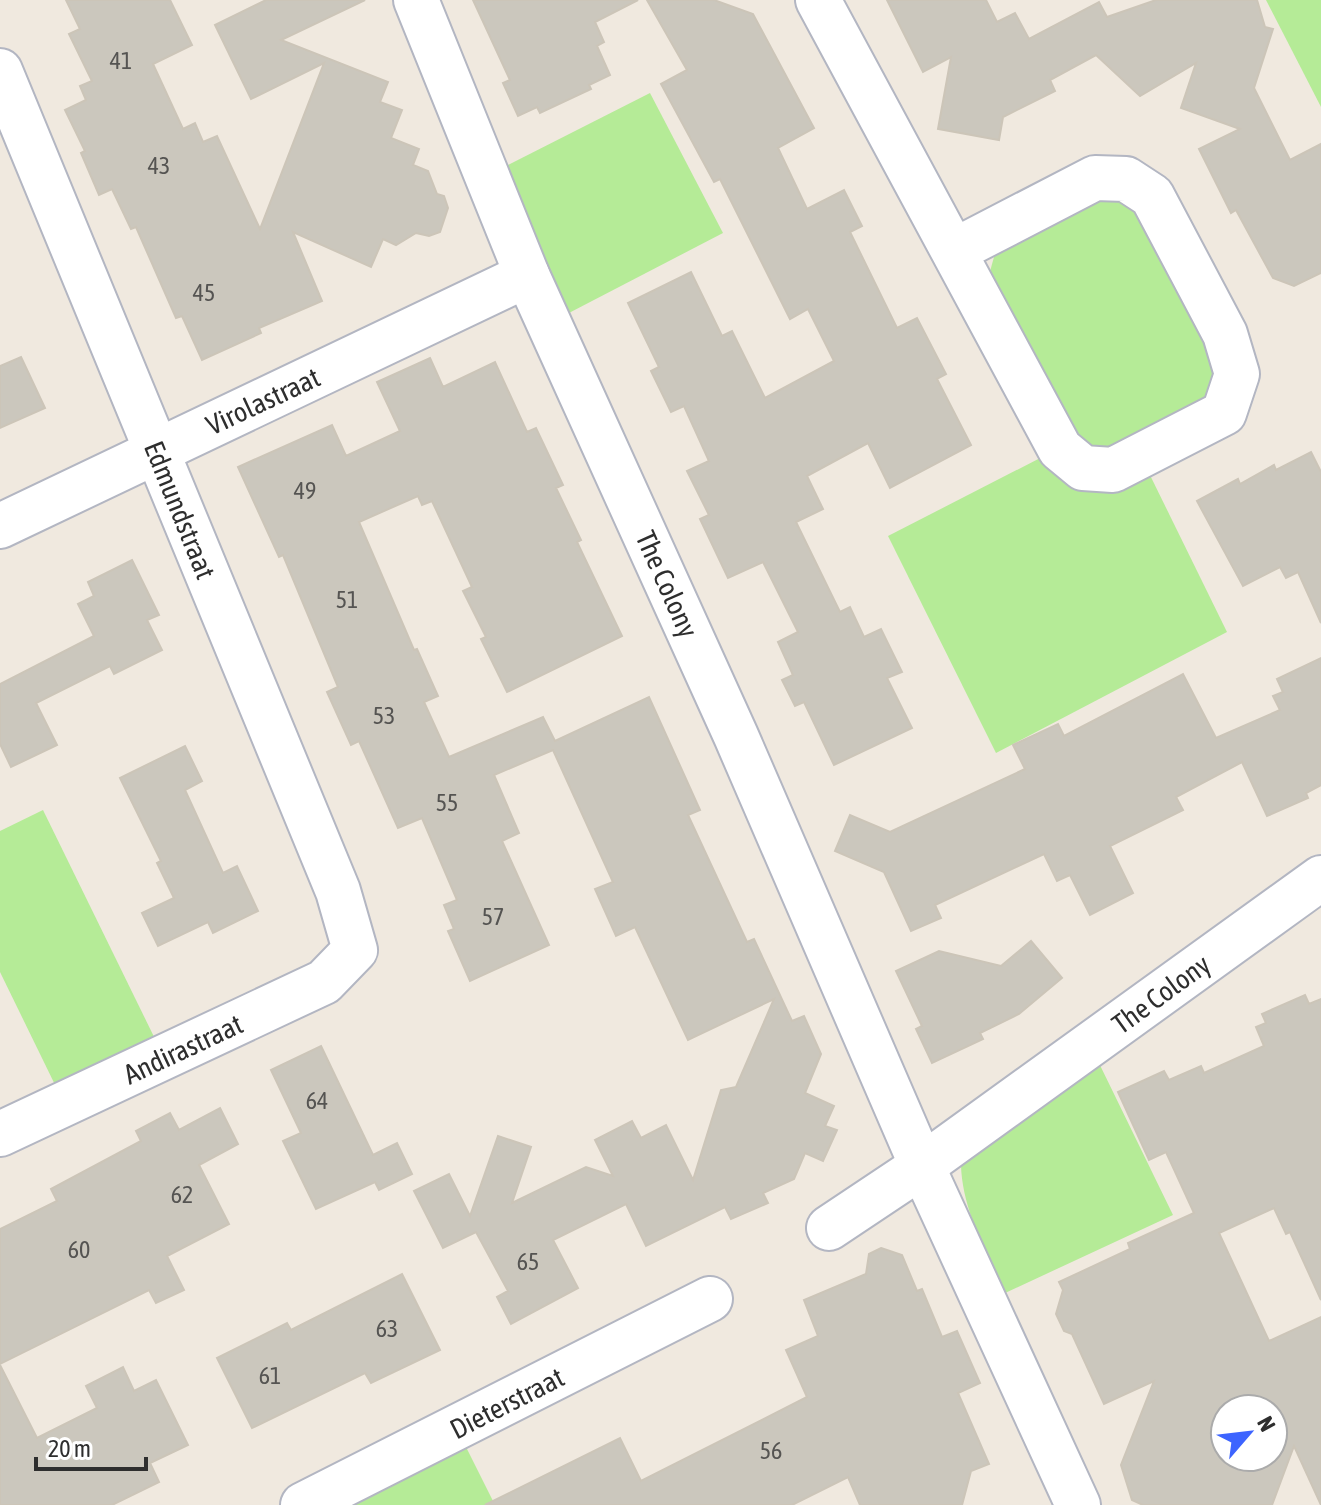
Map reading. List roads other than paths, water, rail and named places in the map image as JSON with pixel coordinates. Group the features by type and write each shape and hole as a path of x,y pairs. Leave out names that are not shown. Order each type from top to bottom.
{"street":[{"name":"The Colony","path":"416,0 527,275 730,722 922,1166 1078,1505"},
{"path":"818,0 1060,449 1083,468 1113,470 1224,413 1237,374 1225,334 1152,196 1126,179 1095,178 954,251"},
{"name":"Edmundstraat","path":"0,71 338,891 355,950"},
{"name":"Virolastraat","path":"0,526 527,275"},
{"name":"The Colony","path":"829,1228 922,1166 1321,878"},
{"name":"Andirastraat","path":"0,1134 324,982 355,950"},
{"name":"Dieterstraat","path":"303,1505 710,1299"}]}
